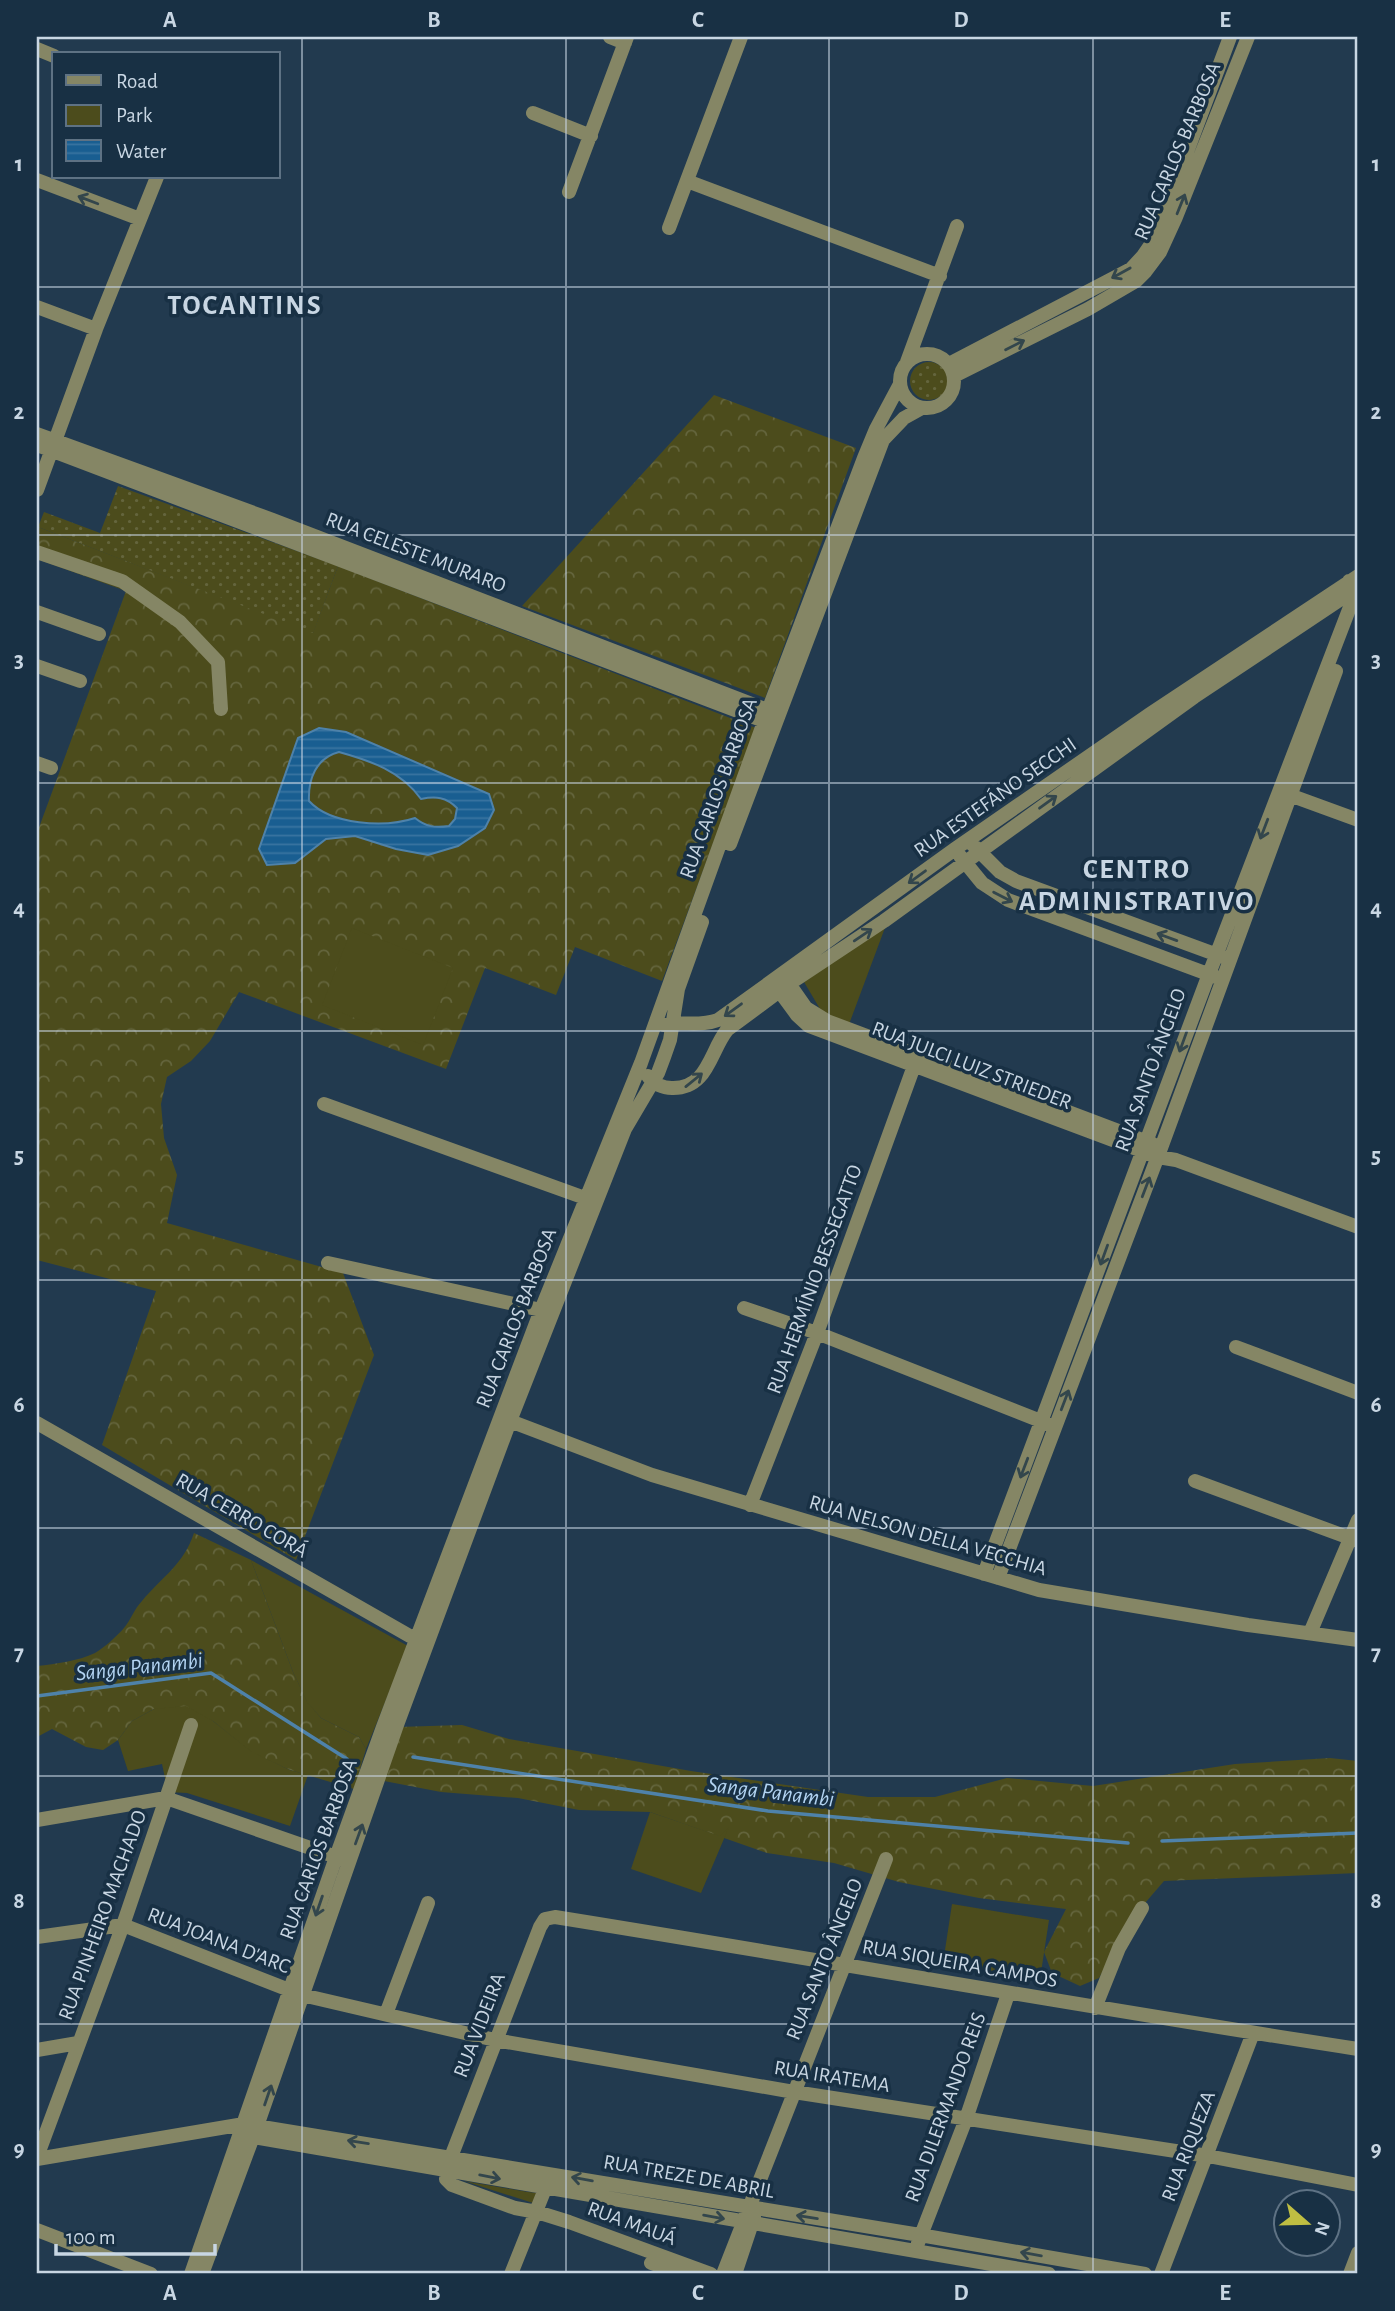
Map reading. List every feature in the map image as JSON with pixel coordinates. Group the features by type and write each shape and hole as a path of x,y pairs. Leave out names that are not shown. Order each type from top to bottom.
{"street":[{"path":"569,192 626,40 610,37"},
{"path":"669,228 741,37"},
{"name":"RUA CARLOS BARBOSA","path":"952,370 1088,309 1136,281 1145,272 1160,252 1230,37"},
{"name":"RUA CARLOS BARBOSA","path":"952,370 1130,269 1143,256 1154,240 1184,178 1248,37"},
{"path":"533,113 591,136"},
{"path":"37,490 96,329 157,178"},
{"path":"37,180 140,219"},
{"path":"687,181 940,276"},
{"name":"RUA CARLOS BARBOSA","path":"505,1419 541,1310 712,878 864,458 900,384 902,369 907,362 957,226"},
{"path":"1082,294 1088,309"},
{"path":"37,307 96,329"},
{"name":"RUA CARLOS BARBOSA","path":"920,326 922,354"},
{"path":"907,362 922,354 932,354 942,357 952,370"},
{"name":"RUA CARLOS BARBOSA","path":"771,717 883,440 904,418 922,408 931,408 947,401 954,385 952,370"},
{"path":"900,384 907,400 922,408"},
{"name":"RUA CELESTE MURARO","path":"37,434 54,446"},
{"name":"RUA CELESTE MURARO","path":"37,445 54,446 273,520 771,717"},
{"path":"37,552 122,581 180,622 218,662 221,709"},
{"path":"637,1106 658,1093 685,1087 696,1081 712,1061 721,1037 727,1030 781,983 884,921 965,861 974,846 1153,720 1355,591"},
{"name":"RUA SANTO ÂNGELO","path":"1048,1424 1160,1153 1224,980 1355,591"},
{"path":"37,612 99,635"},
{"path":"37,666 80,681"},
{"path":"37,763 51,768"},
{"path":"1285,793 1358,820"},
{"name":"RUA SANTO ÂNGELO","path":"991,1576 1216,955 1285,793"},
{"path":"974,846 1000,872 1016,881 1231,960"},
{"name":"RUA ESTEFÁNO SECCHI","path":"672,1023 710,1024 718,1020 781,983 955,849 974,846"},
{"path":"955,849 982,883 1008,900 1224,980"},
{"name":"RUA CARLOS BARBOSA","path":"202,2274 343,1859 505,1419 625,1129 667,1049 678,989 712,878"},
{"name":"RUA JULCI LUIZ STRIEDER","path":"781,983 797,1014 809,1026 914,1066 1145,1146"},
{"name":"RUA JULCI LUIZ STRIEDER","path":"781,983 806,1008 827,1021 1176,1160 1358,1227"},
{"path":"678,989 682,1015 694,1024"},
{"path":"651,1034 672,1023"},
{"path":"641,1063 652,1082 670,1089"},
{"name":"RUA HERMÍNIO BESSEGATTO","path":"750,1505 817,1333 914,1066"},
{"path":"324,1104 585,1198"},
{"path":"328,1263 541,1310"},
{"path":"744,1308 817,1333 1048,1424"},
{"path":"1236,1348 1358,1393"},
{"name":"RUA NELSON DELLA VECCHIA","path":"505,1419 652,1475 1040,1590 1358,1640"},
{"name":"RUA CERRO CORÁ","path":"37,1423 421,1643"},
{"path":"1195,1481 1354,1540"},
{"path":"1310,1633 1354,1540 1358,1520"},
{"name":"RUA PINHEIRO MACHADO","path":"37,2158 123,1925 191,1725"},
{"path":"37,1820 166,1798 343,1859"},
{"name":"RUA SANTO ÂNGELO","path":"735,2274 756,2192 886,1859"},
{"path":"386,2014 428,1903"},
{"path":"1095,2008 1119,1948 1142,1908"},
{"name":"RUA SIQUEIRA CAMPOS","path":"555,1917 846,1964 1008,1994 1358,2049"},
{"name":"RUA VIDEIRA","path":"449,2163 540,1927 545,1919 555,1917"},
{"name":"RUA JOANA D'ARC","path":"37,1937 123,1925 296,1993"},
{"name":"RUA IRATEMA","path":"296,1993 495,2040 793,2092 1208,2156 1358,2185"},
{"name":"RUA DILERMANDO REIS","path":"916,2251 967,2119 1008,1994"},
{"name":"RUA RIQUEZA","path":"1161,2274 1253,2033"},
{"path":"37,2050 78,2043"},
{"name":"RUA TREZE DE ABRIL","path":"37,2158 226,2128 249,2130 750,2215 916,2251 1049,2274"},
{"name":"RUA CARLOS BARBOSA","path":"191,2274 249,2130"},
{"path":"449,2163 446,2179 452,2185 682,2274"},
{"path":"511,2274 549,2181"},
{"name":"RUA SANTO ÂNGELO","path":"723,2274 750,2215"},
{"name":"RUA TREZE DE ABRIL","path":"750,2215 920,2235 1104,2271 1145,2274"},
{"name":"RUA MAUÁ","path":"536,2216 711,2274"},
{"path":"37,2230 151,2274"},
{"path":"1350,2274 1358,2253"}],"green space":[{"path":"929,362 942,368 948,381 942,394 929,400 916,394 910,381 916,368"},
{"path":"714,395 856,448 765,698 522,606"},
{"path":"118,486 338,566 313,634 38,527 44,512 100,533"},
{"path":"38,527 313,633 338,566 756,728 662,981 575,947 556,995 485,968 446,1069 239,992 210,1041 191,1061 167,1077 161,1104 164,1138 177,1175 167,1223 343,1273 374,1355 296,1560 102,1445 156,1291 37,1260 37,833 126,591 37,559"},
{"path":"886,925 848,1027 826,1019 804,982"},
{"path":"352,928 453,968 423,1045 322,1005"},
{"path":"194,1533 251,1560 293,1672 307,1701 321,1718 359,1737 366,1749 354,1789 290,1770 252,1753 213,1721 154,1709 132,1721 118,1740 103,1750 86,1747 52,1729 37,1737 37,1666 81,1658 106,1645 124,1628 139,1604 178,1562"},
{"path":"251,1560 408,1646 366,1749 359,1737 321,1718 307,1702"},
{"path":"186,1706 213,1721 252,1752 290,1770 308,1775 290,1826 187,1793 168,1792 162,1764 128,1771 118,1740 132,1721 154,1709"},
{"path":"462,1725 509,1739 691,1771 868,1797 935,1797 1007,1778 1093,1786 1235,1764 1330,1758 1358,1761 1358,1873 1164,1881 1133,1917 1099,1978 1080,1986 1052,1973 1044,1952 1066,1909 979,1898 899,1882 834,1863 767,1853 650,1812 579,1810 518,1798 441,1792 379,1780 398,1727"},
{"path":"650,1812 720,1836 729,1827 701,1893 631,1869"},
{"path":"952,1904 1049,1920 1040,1979 943,1963"},
{"path":"464,2181 528,2192 537,2193 533,2203"}],"water":[{"path":"319,728 346,732 489,794 494,810 485,828 458,846 428,855 396,849 355,836 326,839 295,863 267,865 259,849 298,738","holes":["339,752 374,763 395,774 421,799 436,798 449,802 457,808 455,819 449,826 439,827 427,825 415,818 389,823 359,822 344,820 319,809 309,801 312,777 324,759"]}],"waterway":[{"name":"Sanga Panambi","path":"37,1696 211,1673 347,1759"},
{"name":"Sanga Panambi","path":"413,1757 768,1811 1128,1843"},
{"name":"Sanga Panambi","path":"1162,1841 1358,1833"}],"district":[{"name":"TOCANTINS","path":"245,304"},
{"name":"CENTRO ADMINISTRATIVO","path":"1137,884"}]}
